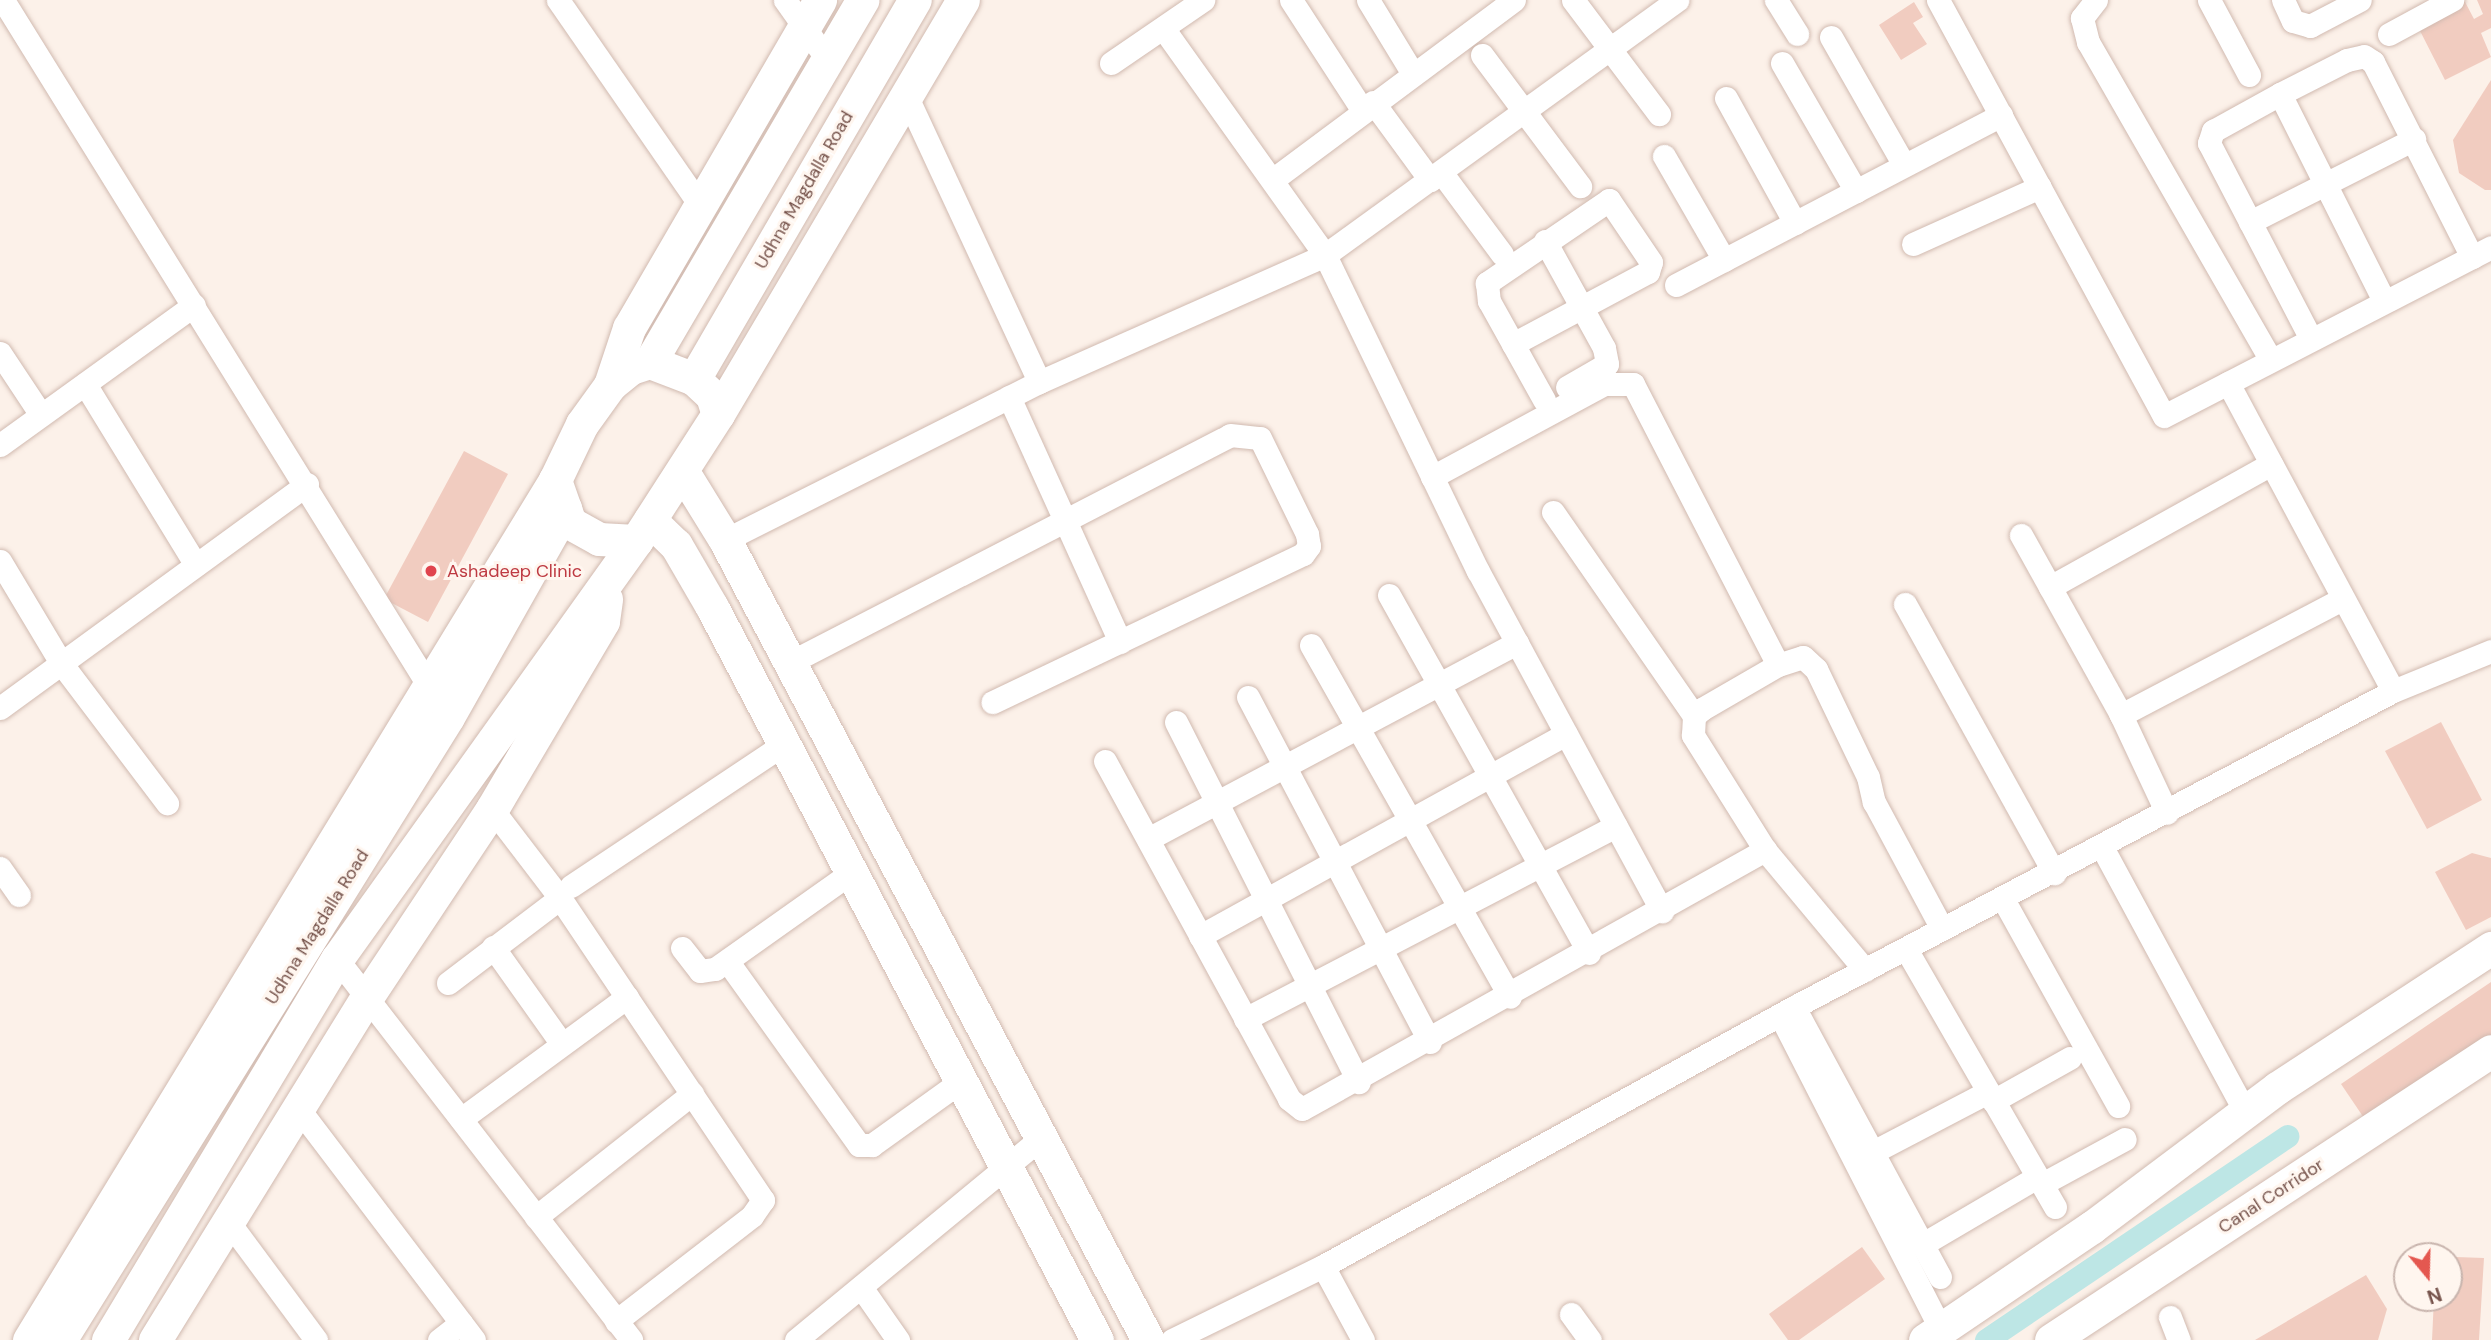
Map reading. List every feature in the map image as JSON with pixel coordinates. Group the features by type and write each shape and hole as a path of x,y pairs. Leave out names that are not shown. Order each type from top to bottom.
{"street":[{"path":"3,0 307,484 448,717"},
{"path":"558,0 700,205"},
{"path":"785,0 811,14 827,59"},
{"path":"650,362 862,0"},
{"name":"Udhna Magdalla Road","path":"694,379 915,0"},
{"path":"108,1340 337,959 683,472 963,0"},
{"path":"1111,63 1203,0"},
{"path":"1291,0 1368,107 1435,176 1502,254"},
{"path":"1368,0 1413,74"},
{"path":"1275,178 1514,0"},
{"path":"1573,0 1658,114"},
{"path":"725,540 1039,382 1325,255 1677,0"},
{"path":"1776,0 1797,34"},
{"path":"1938,0 2164,416 2482,252 2414,139 2379,72 2364,57 2280,94 2213,131 2208,143 2311,339"},
{"path":"2096,0 2082,18 2088,43 2271,360"},
{"path":"2209,0 2249,75"},
{"path":"2283,0 2292,21 2310,26 2360,0"},
{"path":"2389,34 2452,0"},
{"path":"610,385 629,328 811,14"},
{"path":"1163,28 1275,178 1325,255 1430,473 1517,643 1662,912"},
{"path":"1831,37 1904,165"},
{"path":"1482,55 1580,186"},
{"path":"1782,63 1856,191"},
{"path":"2280,94 2384,301"},
{"path":"907,97 1039,382"},
{"path":"1726,98 1795,223"},
{"path":"1676,285 2001,115"},
{"path":"2250,222 2414,139"},
{"path":"1664,156 1724,260"},
{"path":"1913,244 2040,187"},
{"path":"1513,344 1648,272 1651,262 1609,200 1545,241 1487,283 1489,301 1544,400"},
{"path":"1430,473 1544,400 1607,364 1545,241"},
{"path":"0,445 194,305"},
{"path":"0,354 41,415"},
{"path":"29,1340 428,685 560,495 582,424 610,385 631,368 650,362 694,379 712,396 718,414"},
{"path":"2228,383 2393,691"},
{"path":"85,384 196,565"},
{"path":"1430,473 1604,384 1633,384 1778,664"},
{"path":"1009,397 1120,642"},
{"path":"789,663 1230,435 1246,433 1261,438 1307,534 1309,546 1303,554 993,702"},
{"path":"2050,587 2271,464"},
{"path":"683,472 725,540 1039,1140 1148,1340"},
{"path":"0,708 307,484"},
{"path":"560,495 580,532 643,530 676,545 784,744 849,874 964,1079 1097,1340"},
{"name":"Udhna Magdalla Road","path":"60,1340 448,717 560,495"},
{"path":"1553,512 1694,716 1693,735 1765,850 1865,970"},
{"path":"2021,535 2120,715 2166,813"},
{"path":"0,561 61,663 167,803"},
{"path":"155,1340 367,997 492,810 603,621 609,576"},
{"path":"1389,595 1589,953"},
{"path":"2120,715 2343,599"},
{"path":"1905,604 2054,873"},
{"path":"1147,839 1517,643"},
{"path":"1311,645 1510,997"},
{"path":"1172,1340 1323,1266 1787,1011 2054,873 2393,691 2491,651"},
{"path":"1694,716 1778,664 1803,657 1816,669 1868,777 1874,802 1942,929"},
{"path":"1248,697 1430,1042"},
{"path":"1176,722 1359,1082"},
{"path":"1200,936 1566,734"},
{"path":"448,982 565,892 784,744"},
{"path":"1105,761 1294,1106 1309,1109 1662,912 1765,850"},
{"path":"492,810 565,892 627,997 759,1193 760,1209 616,1321"},
{"path":"1245,1019 1616,826"},
{"path":"2102,847 2245,1112"},
{"path":"0,868 19,895"},
{"path":"682,948 700,971 728,962 849,874"},
{"path":"2003,899 2118,1106"},
{"path":"493,947 562,1044"},
{"path":"1787,1011 1933,1334 2092,1227 2245,1112 2491,948"},
{"path":"1906,949 2055,1207"},
{"path":"337,959 631,1340"},
{"path":"728,962 859,1144 872,1145 964,1079"},
{"path":"461,1119 627,997"},
{"path":"1787,1011 1873,1152 1940,1277"},
{"name":"Canal Corridor","path":"2051,1340 2491,1051"},
{"path":"1873,1152 2070,1058"},
{"path":"536,1217 692,1094"},
{"path":"298,1108 468,1331 439,1340"},
{"path":"1923,1244 2125,1139"},
{"path":"796,1340 1039,1140"},
{"path":"228,1221 316,1340"},
{"path":"1323,1266 1363,1340"},
{"path":"861,1287 898,1340"},
{"path":"1572,1314 1590,1340"},
{"path":"2170,1317 2179,1340"}],"building":[{"path":"2457,0 2464,0 2474,19 2483,14 2477,0 2491,0 2491,28 2481,33 2491,57 2445,80 2415,21"},
{"path":"1914,2 1923,17 1913,23 1927,44 1901,60 1879,25"},
{"path":"2491,80 2491,190 2485,190 2459,173 2453,140"},
{"path":"464,451 508,474 428,622 384,599"},
{"path":"2441,722 2482,800 2427,829 2385,751"},
{"path":"2472,853 2491,858 2491,917 2466,930 2435,872"},
{"path":"2491,982 2491,1038 2366,1121 2341,1084"},
{"path":"1862,1247 1885,1279 1799,1340 1788,1340 1769,1314"},
{"path":"2463,1257 2484,1258 2479,1340 2432,1340 2433,1312 2463,1312"},
{"path":"2366,1275 2387,1309 2378,1340 2255,1340"}],"waterway":[{"path":"1986,1340 2287,1136"}],"place":[{"name":"Ashadeep Clinic","path":"431,571"}]}
